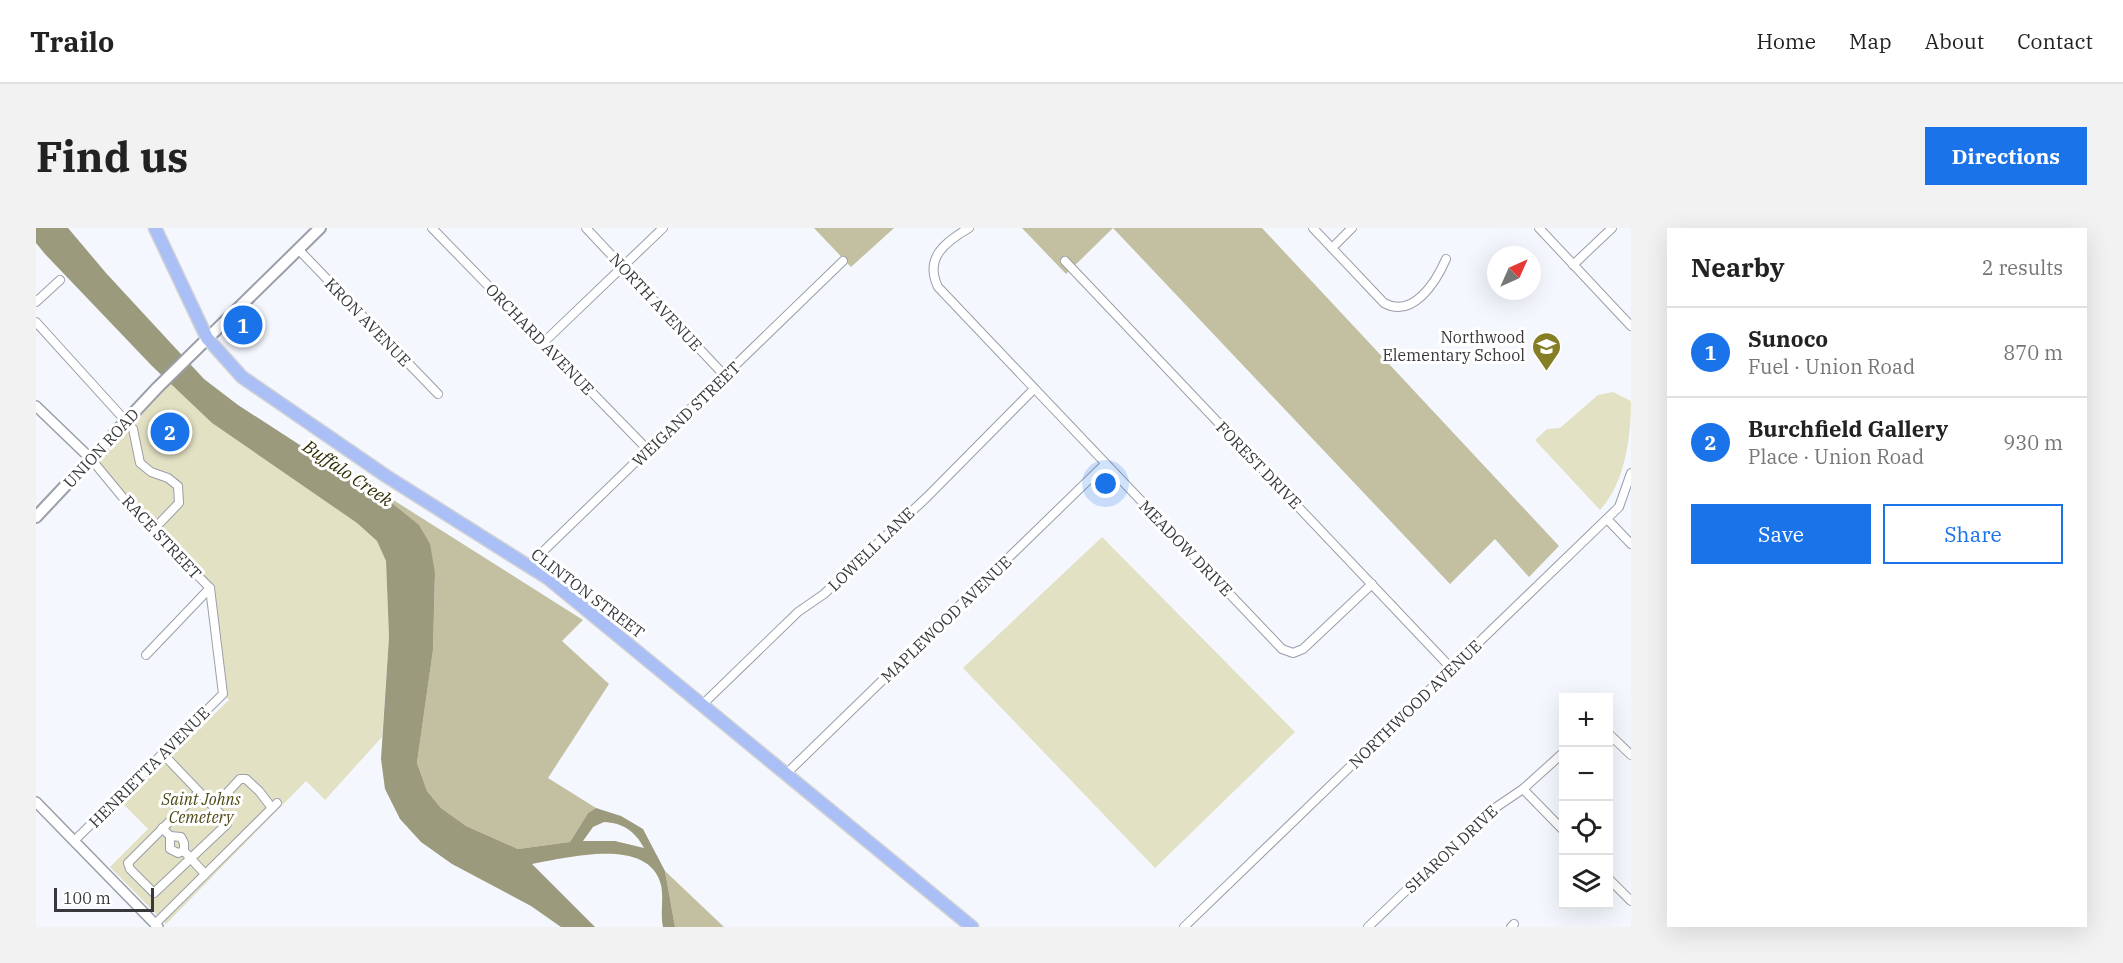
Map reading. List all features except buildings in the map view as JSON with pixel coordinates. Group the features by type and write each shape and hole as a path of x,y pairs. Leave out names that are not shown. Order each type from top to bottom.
{"main road":[{"name":"CLINTON STREET","path":"155,228 207,338 242,377 386,476 549,579 972,927"},
{"name":"UNION ROAD","path":"36,517 207,338 320,228"}],"street":[{"name":"ORCHARD AVENUE","path":"432,228 648,450"},
{"name":"NORTH AVENUE","path":"586,228 725,376"},
{"path":"544,342 663,228"},
{"name":"MEADOW DRIVE","path":"969,228 954,237 939,252 932,265 933,277 938,287 1287,652 1303,650 1372,584"},
{"path":"1313,228 1384,303 1396,308 1413,303 1424,293 1438,278 1446,259"},
{"path":"1332,248 1352,228"},
{"path":"1539,228 1631,326"},
{"path":"1573,265 1612,228"},
{"name":"KRON AVENUE","path":"298,249 438,394"},
{"name":"WEIGAND STREET","path":"528,566 843,261"},
{"name":"FOREST DRIVE","path":"1065,261 1452,669"},
{"path":"36,302 60,280"},
{"path":"36,322 135,433 136,451 140,463 151,472 168,478 178,486 179,503 153,530"},
{"name":"LOWELL LANE","path":"703,704 798,612 824,594 927,497 1034,389"},
{"path":"36,406 91,459"},
{"name":"RACE STREET","path":"91,459 153,530 210,588 223,694"},
{"name":"MAPLEWOOD AVENUE","path":"786,774 1105,464"},
{"name":"NORTHWOOD AVENUE","path":"1184,927 1607,519 1625,497 1631,473"},
{"path":"1607,519 1631,544"},
{"path":"147,655 210,588"},
{"name":"HENRIETTA AVENUE","path":"74,841 223,694"},
{"path":"1613,738 1631,755"},
{"path":"162,753 214,807 227,824 159,892 154,893 130,869 128,863 199,792"},
{"name":"SHARON DRIVE","path":"1368,927 1486,814 1523,789 1559,756"},
{"path":"36,802 156,925 275,806 246,779 240,779 214,807"},
{"path":"1523,789 1559,827"},
{"path":"162,828 170,836 181,837 184,851 205,874"},
{"path":"170,836 170,849 178,853 184,851"},
{"path":"1613,883 1631,901"}],"green space":[{"name":"Saint Johns Cemetery","path":"167,380 212,423 357,523 377,541 386,561 389,637 382,737 325,800 306,781 166,924 110,867 148,829 122,803 229,700 223,694 210,588 91,459"},
{"path":"1613,392 1631,401 1630,429 1621,473 1609,499 1600,510 1535,440 1547,429 1560,428 1598,395"},
{"path":"1102,537 1295,732 1155,868 963,668"}],"shaded area":[{"path":"814,228 894,228 851,267"},
{"path":"1022,228 1113,228 1066,274"},
{"path":"1113,228 1262,228 1559,546 1529,577 1495,539 1450,584"},
{"path":"368,484 583,620 562,641 609,684 548,778 596,808 588,813 570,842 518,849 466,826 441,808 427,791 417,763 433,650 435,573"},
{"path":"665,871 724,927 675,927"}],"water":[{"name":"Buffalo Creek","path":"36,228 68,228 106,273 204,379 238,405 306,449 368,484 419,525 430,544 435,573 433,650 417,763 427,791 441,808 466,826 518,849 570,842 588,813 596,808 621,816 643,829 665,871 675,927 663,927 661,885 653,870 641,860 624,855 605,854 532,864 595,927 561,927 531,906 452,864 421,842 400,819 385,789 381,759 389,637 386,561 377,541 357,523 212,423 152,366 36,243","holes":["604,822 628,829 644,848 615,841 583,841 593,827"]}],"place":[{"name":"Sunoco","path":"243,325"},
{"name":"Northwood Elementary School","path":"1546,372"},
{"name":"Burchfield Gallery","path":"170,432"}]}
